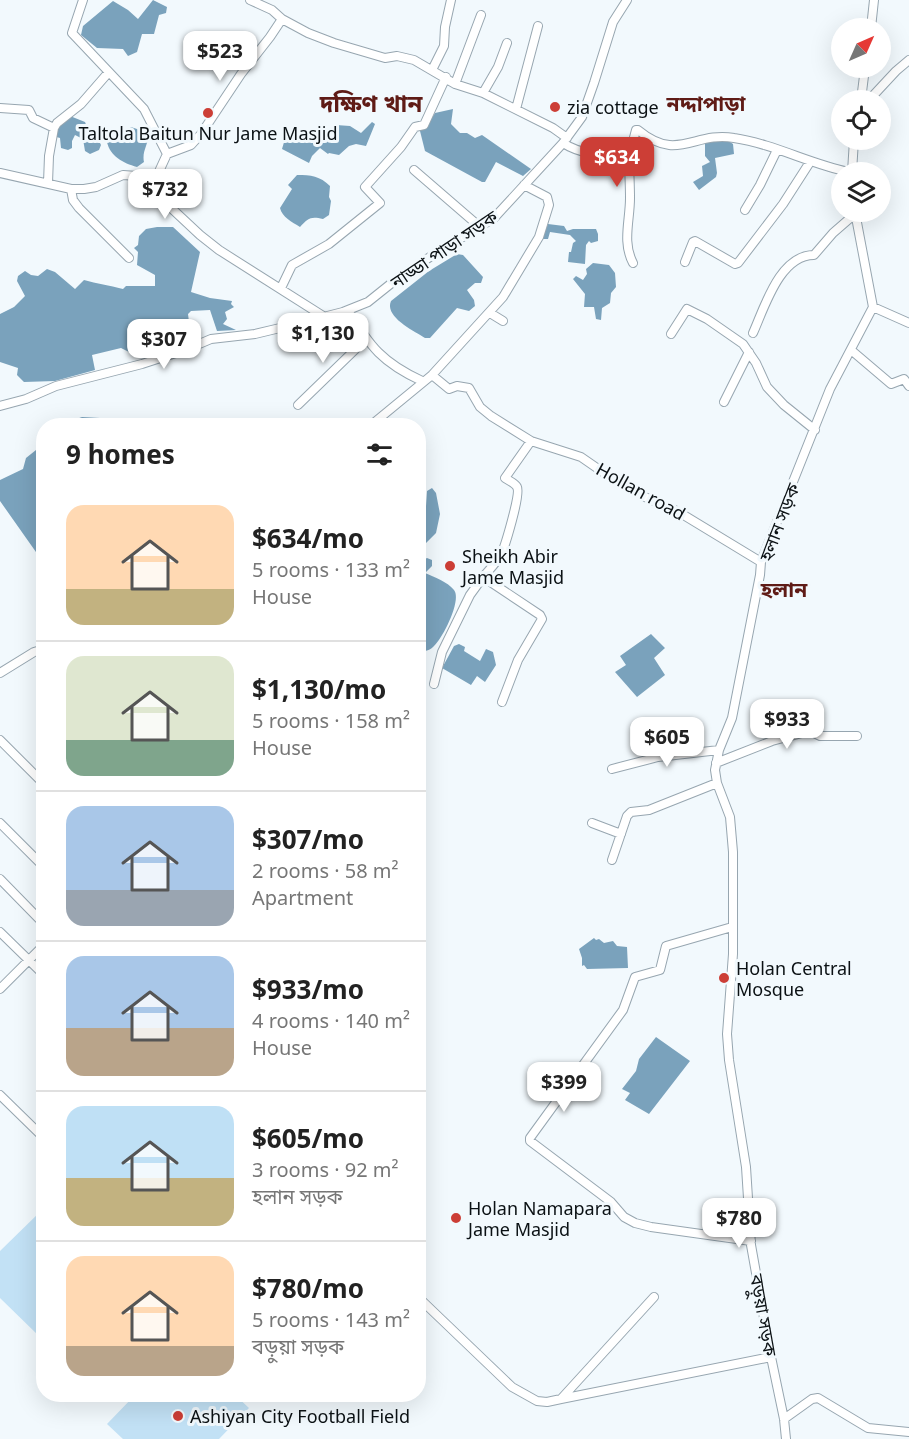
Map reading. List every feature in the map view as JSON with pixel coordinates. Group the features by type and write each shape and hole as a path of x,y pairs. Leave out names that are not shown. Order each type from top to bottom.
{"street":[{"path":"83,0 72,33 96,56 108,73 144,110 167,154"},
{"path":"250,0 272,10 282,19 308,33 334,44 385,58 397,56 414,60 455,84 483,93 553,128 573,150 588,154 628,156"},
{"path":"432,70 444,46 445,27 451,0"},
{"name":"নাড্ডা পাড়া সড়ক","path":"0,406 26,399 56,386 142,364 186,350 211,339 255,334 348,310 368,302 407,272 494,218 565,141 582,117 613,22 627,0"},
{"path":"872,18 874,0"},
{"path":"455,84 481,15"},
{"path":"151,189 167,154 191,145 201,134 240,74 282,19"},
{"path":"516,109 538,26"},
{"path":"483,93 498,67 507,43"},
{"path":"878,90 909,60"},
{"path":"48,183 49,156 54,128 81,104 108,73"},
{"path":"281,288 292,265 329,244 380,203 365,187 401,147 415,127 424,125 446,77"},
{"path":"0,108 29,110 33,118 54,128"},
{"path":"633,263 628,252 627,240 630,200 628,156 636,130 651,141 667,146 686,145 700,139 732,137 831,167"},
{"path":"745,210 777,150"},
{"path":"685,262 695,241 735,264 738,263 783,204 810,162"},
{"path":"414,170 480,227"},
{"path":"0,173 71,189 96,187 123,175 133,174 210,243 323,316"},
{"path":"379,418 432,375 503,297 539,237 549,205 547,197 524,185"},
{"path":"71,189 73,200 79,208 129,258"},
{"path":"753,333 768,298 786,267 804,255 814,255 844,222"},
{"path":"857,222 873,307 909,322"},
{"name":"হলান সড়ক","path":"731,1073 727,1034 733,954 732,825 717,783 716,763 732,718 761,562 830,389 873,307"},
{"path":"671,334 687,309 692,309 743,344 756,363 767,387 784,405 814,430"},
{"path":"348,310 365,340 374,350 403,372 423,381"},
{"path":"490,313 503,321"},
{"path":"298,405 365,340"},
{"path":"851,350 891,384 904,379 909,386"},
{"path":"724,402 748,352"},
{"name":"Hollan road","path":"432,375 449,388 457,386 469,388 480,407 491,417 531,441 581,457 629,489 677,511 761,562"},
{"path":"434,684 442,652 470,595 500,557 507,542 518,489 506,478 531,441"},
{"path":"483,577 540,615 542,619 518,660 502,702"},
{"path":"0,673 36,651"},
{"path":"716,763 772,741 802,733 812,732 819,736 857,736"},
{"path":"0,740 36,776"},
{"path":"612,769 658,756 719,750"},
{"path":"612,860 627,816 631,812 648,810 717,783"},
{"path":"0,823 36,859"},
{"path":"592,823 621,834"},
{"path":"0,879 36,916"},
{"path":"732,927 666,946 660,970 635,977 623,1010 530,1138 530,1142 611,1202 624,1216 635,1223 751,1241"},
{"path":"0,932 36,968"},
{"path":"0,989 36,953"},
{"name":"বড়ুয়া সড়ক","path":"731,1073 746,1167 751,1241 786,1439"},
{"path":"0,1095 36,1130"},
{"path":"561,1400 654,1297"},
{"path":"426,1305 512,1387 537,1401 561,1400 771,1357"},
{"path":"784,1419 812,1399 818,1398 868,1428 909,1432"}],"shaded area":[{"path":"153,0 167,7 166,13 159,15 154,34 142,34 137,52 128,56 123,49 97,48 81,35 83,26 113,1 138,19"},
{"path":"453,109 451,124 460,133 467,133 475,138 482,135 531,169 523,176 496,162 485,182 482,182 425,151 419,127 427,126 435,113"},
{"path":"70,116 85,122 91,137 99,141 101,145 99,150 90,154 85,151 83,139 75,135 72,148 68,150 61,148 60,138 53,136 54,128"},
{"path":"372,122 375,124 366,146 356,144 349,146 339,155 328,154 320,148 309,163 282,149 287,132 317,144 320,136 336,125 350,126 361,133"},
{"path":"131,127 140,130 147,127 149,136 144,162 137,167 118,158 111,151 107,142"},
{"path":"719,141 733,144 734,154 715,158 716,177 699,190 693,182 703,176 702,166 710,162 705,156 705,143"},
{"path":"297,175 307,175 323,180 330,186 331,201 329,215 323,219 310,218 300,227 285,217 280,208 292,189 288,185"},
{"path":"548,224 564,226 567,231 596,229 598,241 591,243 589,241 586,245 585,264 568,262 569,252 576,241 570,235 550,232 548,239 542,239"},
{"path":"173,227 200,252 191,292 232,301 231,304 234,307 225,312 227,319 223,324 236,330 217,331 210,310 191,311 188,314 189,322 152,344 148,346 141,332 130,337 131,353 121,348 92,355 95,370 55,381 24,382 17,375 18,368 0,362 0,314 14,307 25,296 17,281 18,276 25,271 38,276 47,269 55,272 75,289 84,280 123,289 126,286 155,286 155,275 137,265 138,252 134,248 138,245 139,236 146,229"},
{"path":"457,254 463,255 483,277 481,283 475,283 467,290 475,306 469,311 457,308 430,338 425,338 396,318 390,307 391,301 429,271"},
{"path":"593,263 609,265 615,273 616,287 611,293 610,303 602,308 601,320 596,319 594,307 584,307 585,294 573,279 576,276 583,280 587,274 586,269"},
{"path":"36,450 36,552 0,501 0,480 23,469 26,458"},
{"path":"432,488 436,493 440,514 436,533 426,543 426,506 427,491"},
{"path":"426,558 432,560 432,566 426,572"},
{"path":"426,573 451,587 456,595 454,610 446,627 438,642 426,651"},
{"path":"651,634 665,648 654,658 665,675 637,697 615,672 626,665 620,656"},
{"path":"459,644 465,647 464,651 480,661 486,649 493,652 496,665 485,682 477,676 471,685 442,668 454,646"},
{"path":"594,938 604,943 613,941 617,946 627,947 628,968 587,969 584,965 582,966 579,949"},
{"path":"656,1037 690,1061 649,1114 625,1100 630,1093 622,1089 636,1071 639,1059"},
{"path":"36,1216 36,1333 0,1298 0,1251"},
{"name":"Ashiyan City Football Field","path":"128,1402 243,1402 249,1408 219,1439 123,1439 107,1424"}],"place":[{"name":"zia cottage","path":"555,107"},
{"name":"Taltola Baitun Nur Jame Masjid","path":"208,113"},
{"name":"Sheikh Abir Jame Masjid","path":"450,566"},
{"name":"Holan Central Mosque","path":"724,978"},
{"name":"Holan Namapara Jame Masjid","path":"456,1218"},
{"name":"Ashiyan City Football Field","path":"178,1416"}],"district":[{"name":"দক্ষিণ খান","path":"371,102"},
{"name":"নদ্দাপাড়া","path":"706,103"},
{"name":"হলান","path":"784,589"}]}
